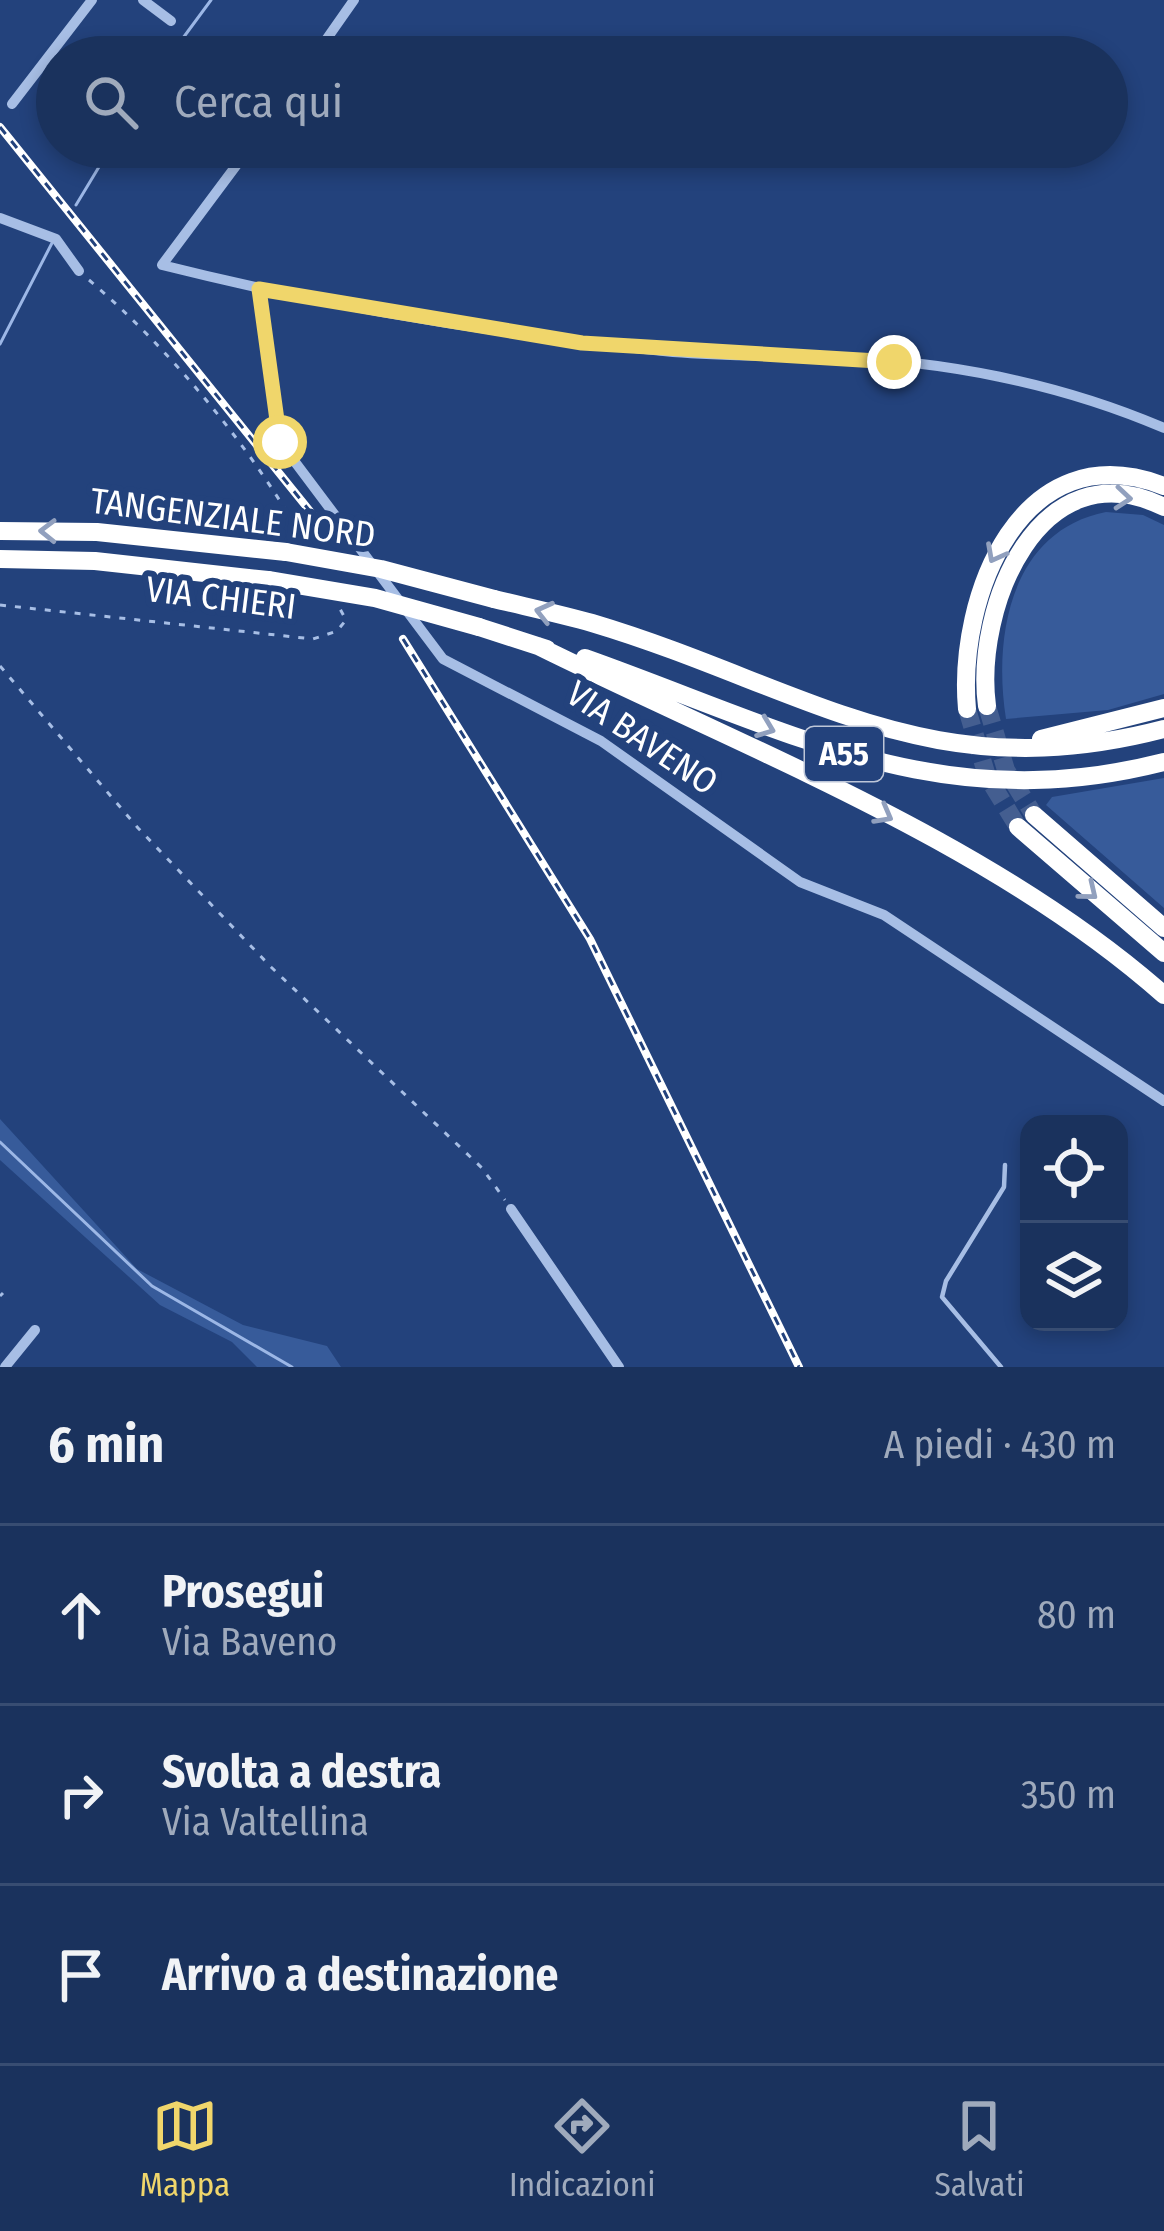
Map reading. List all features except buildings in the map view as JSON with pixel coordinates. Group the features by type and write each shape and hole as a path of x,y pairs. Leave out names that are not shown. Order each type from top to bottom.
{"highway":[{"path":"1164,486 1123,477 1070,484 1014,525 991,560 970,618 977,707 987,630 1011,564 1035,531 1060,511 1106,496 1164,507"},
{"name":"TANGENZIALE NORD","path":"0,531 97,532 286,551 381,569 594,624 865,726 988,749 1012,747"},
{"name":"TANGENZIALE NORD","path":"0,559 95,562 268,580 375,598 538,646"},
{"name":"A55","path":"538,646 587,658 801,741 925,775 1071,781 1164,762"},
{"name":"A55","path":"538,646 776,755 1016,888 1073,923 1164,995"},
{"name":"A55","path":"1012,747 1164,708"},
{"name":"A55","path":"1012,747 1105,742 1164,729"},
{"path":"1164,928 1026,821 1164,953"}],"street":[{"path":"64,36 92,0"},
{"path":"143,0 171,21"},
{"path":"329,36 355,0"},
{"path":"12,104 36,73"},
{"path":"234,168 162,265 259,289 582,343 873,361 958,372 1066,390 1164,428"},
{"path":"0,218 56,239 79,272"},
{"name":"VIA BAVENO","path":"259,289 280,442 442,659 601,741 800,882 884,916 1164,1100"},
{"path":"511,1209 619,1367"},
{"path":"5,1367 35,1330"}],"lane":[{"path":"1001,1367 942,1297 946,1281 1006,1182 1005,1165"}],"path":[{"name":"VIA CHIERI","path":"79,272 136,319 263,479 306,546"},
{"name":"VIA CHIERI","path":"0,605 313,640 337,632 346,620 336,602"},
{"path":"0,666 138,828 271,967 482,1168 511,1209"}],"shaded area":[{"path":"1106,512 1143,515 1164,525 1164,694 1108,710 1006,719 1003,655 1015,592 1048,541 1074,523"},
{"path":"1164,778 1164,908 1046,805 1052,797"},
{"path":"0,1119 137,1269 243,1325 327,1346 341,1367 257,1367 232,1342 160,1305 0,1160"}],"waterway":[{"path":"184,36 211,0"},
{"path":"76,205 98,168"},
{"path":"0,344 52,243"},
{"path":"0,1142 152,1286 292,1367"}],"tunnel":[{"path":"987,706 1006,770 1034,815"},
{"path":"967,709 987,776 1018,827"}],"railway":[{"path":"0,127 326,531"},
{"path":"403,639 590,939 799,1367"}],"route":[{"path":"280,442 259,289 582,343 761,358 894,362"}]}
